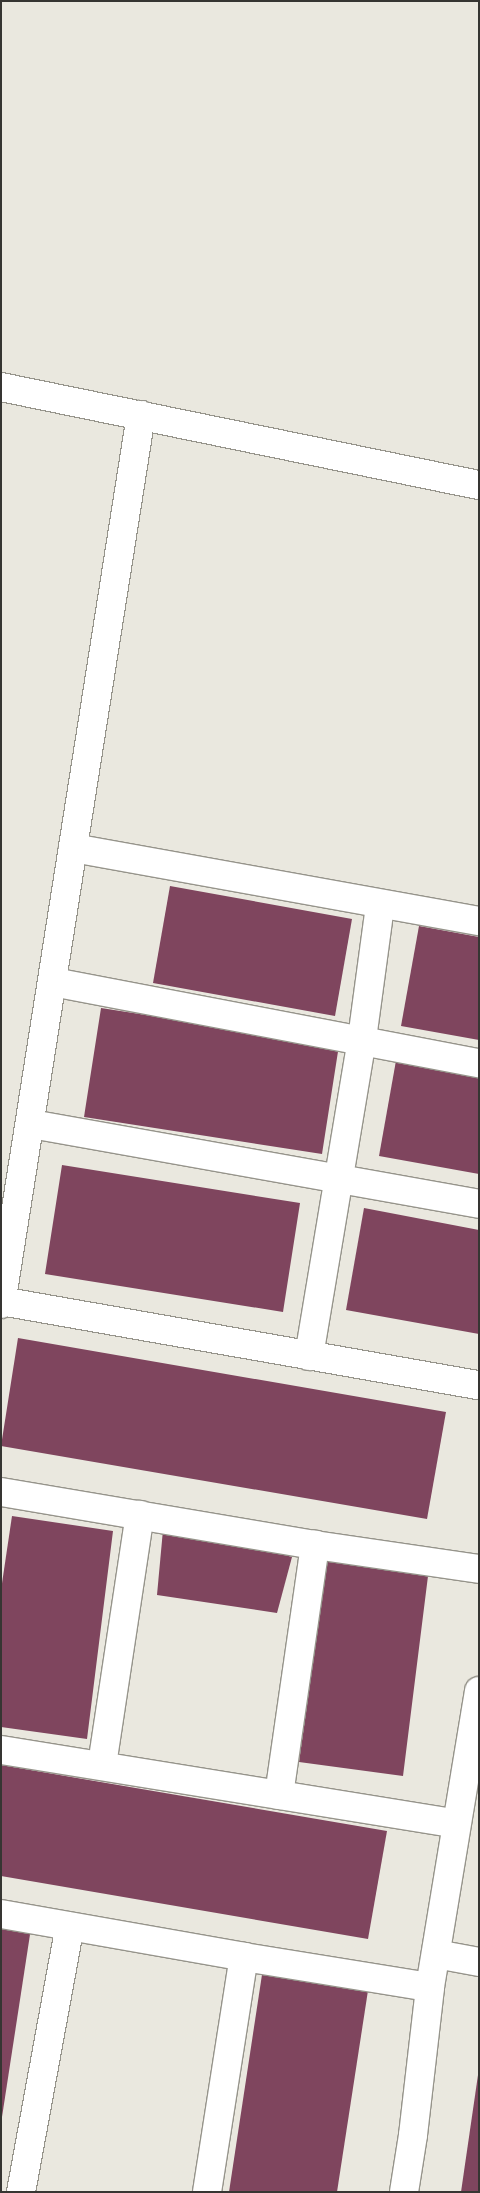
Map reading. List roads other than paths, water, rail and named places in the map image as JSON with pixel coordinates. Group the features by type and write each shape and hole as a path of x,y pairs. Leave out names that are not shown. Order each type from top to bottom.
{"street":[{"path":"1,387 479,485"},
{"path":"141,416 31,1124 1,1302 479,1384"},
{"path":"74,848 380,905 479,921"},
{"path":"308,1356 362,1039 380,905"},
{"path":"53,982 362,1039 479,1063"},
{"path":"31,1124 479,1204"},
{"path":"1,1492 315,1545 479,1569"},
{"path":"102,1765 140,1515"},
{"path":"279,1795 315,1545"},
{"path":"404,2192 414,2136 430,1987 479,1691"},
{"path":"1,1750 456,1824"},
{"path":"1,1914 244,1957 430,1987"},
{"path":"21,2192 70,1926"},
{"path":"436,1954 479,1962"},
{"path":"207,2192 244,1957"}]}
